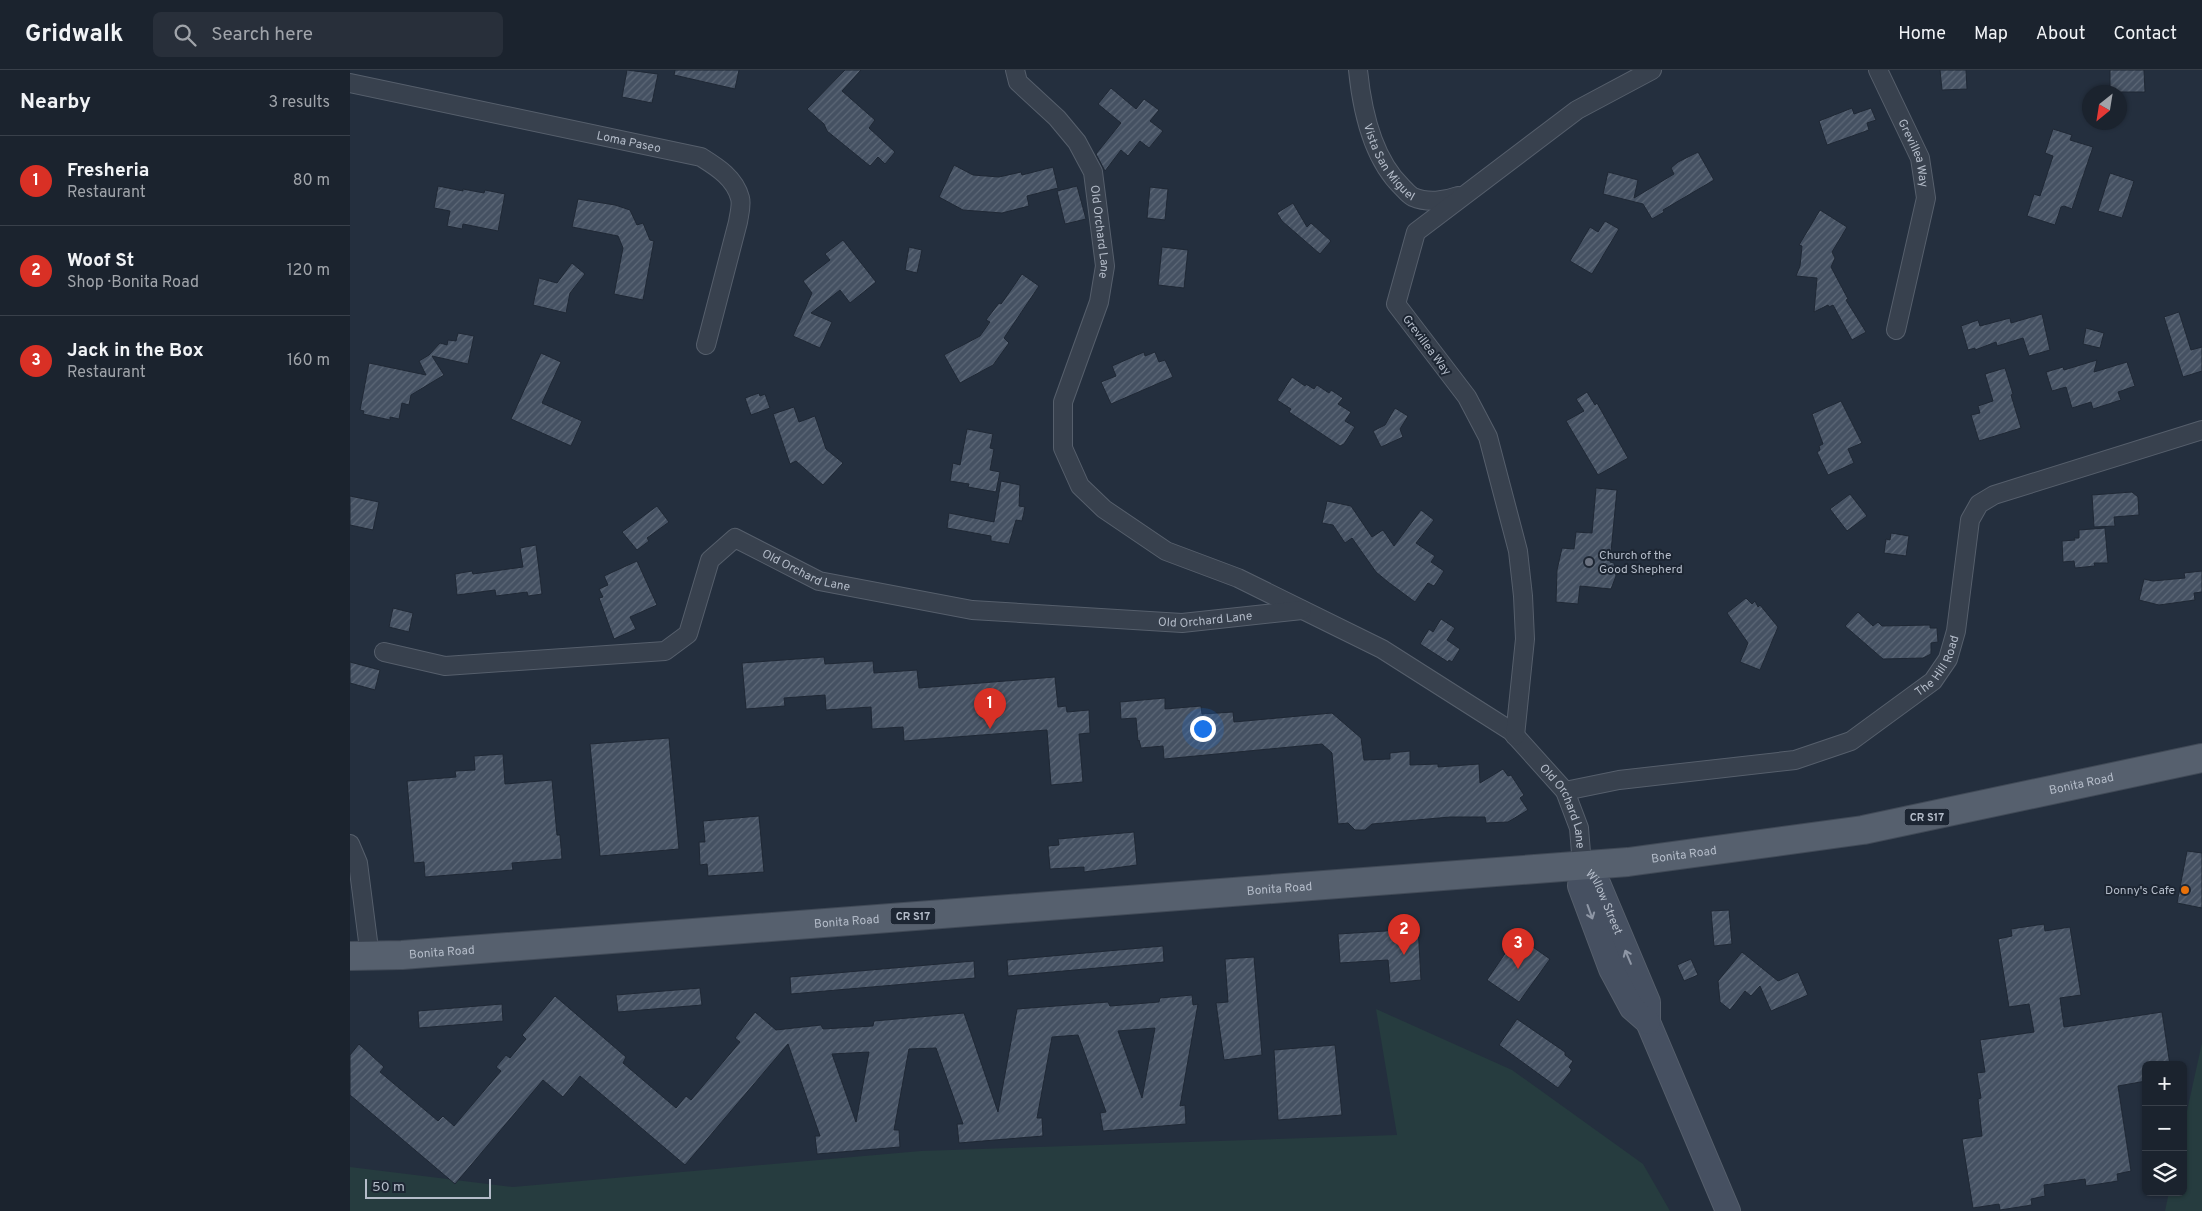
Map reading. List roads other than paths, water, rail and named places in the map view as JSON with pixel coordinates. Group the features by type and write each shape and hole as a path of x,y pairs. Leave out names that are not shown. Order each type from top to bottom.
{"main road":[{"name":"Bonita Road","path":"360,956 1411,880 1628,862 1863,830 2202,758"},
{"name":"Willow Street","path":"1582,865 1597,881 1648,1002 1648,1022 1728,1211"}],"street":[{"name":"Old Orchard Lane","path":"1015,70 1018,82 1057,118 1077,142 1093,172 1105,266 1099,302 1064,402 1063,448 1080,486 1104,509 1166,551 1238,578 1382,649 1511,731 1565,791 1579,828 1582,865"},
{"name":"Vista San Miguel","path":"1358,70 1361,103 1375,142 1390,175 1413,197 1444,201 1466,193"},
{"name":"Grevillea Way","path":"1515,736 1525,639 1523,596 1518,551 1488,437 1467,397 1396,304 1416,232 1577,110 1652,70"},
{"name":"Grevillea Way","path":"1878,70 1920,158 1926,198 1896,330"},
{"name":"Loma Paseo","path":"350,83 701,157 725,172 741,200 738,222 706,345"},
{"name":"The Hill Road","path":"1565,791 1619,780 1795,760 1851,741 1933,681 1948,659 1956,631 1970,520 1979,504 1994,495 2202,430"},
{"name":"Old Orchard Lane","path":"384,652 445,666 665,651 688,634 710,560 735,538 819,581 972,610 1182,623 1302,610"},
{"path":"350,844 358,863 360,956"}],"place":[{"name":"Church of the Good Shepherd","path":"1589,562"},
{"name":"Fresheria","path":"990,729"},
{"name":"Donny's Cafe","path":"2185,890"},
{"name":"Woof St","path":"1404,955"},
{"name":"Jack in the Box","path":"1518,969"}]}
